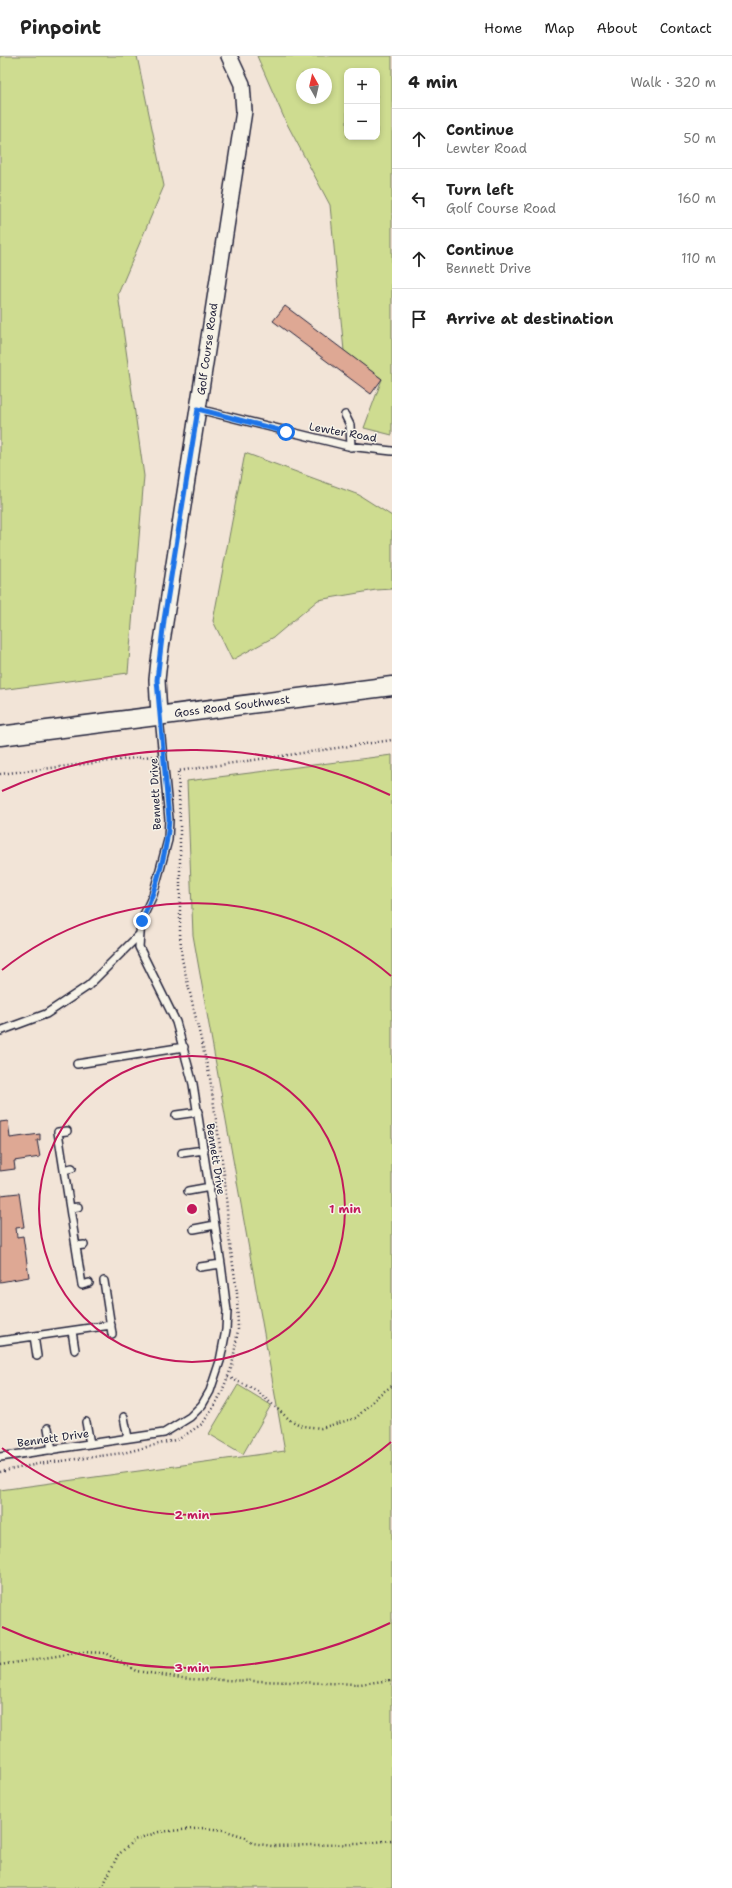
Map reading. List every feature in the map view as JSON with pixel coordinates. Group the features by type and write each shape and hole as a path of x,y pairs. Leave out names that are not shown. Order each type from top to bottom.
{"street":[{"name":"Golf Course Road","path":"159,715 157,680 158,661 244,111 242,84 229,56"},
{"name":"Goss Road Southwest","path":"0,736 392,686"}],"lane":[{"name":"Lewter Road","path":"198,409 350,447 392,452"},
{"path":"345,415 350,425 350,447"},
{"name":"Bennett Drive","path":"0,1457 164,1433 190,1417 202,1405 210,1391 220,1361 226,1330 227,1311 216,1225 193,1084 176,1022 139,948 139,935 142,921 157,883 168,840 169,819 164,754 159,715"},
{"path":"0,1031 46,1014 88,986 139,935"},
{"path":"77,1064 184,1047"},
{"path":"176,1115 198,1112"},
{"path":"67,1131 58,1132 82,1284 89,1283"},
{"path":"182,1153 204,1150"},
{"path":"64,1170 72,1168"},
{"path":"188,1190 210,1187"},
{"path":"70,1208 78,1207"},
{"path":"194,1229 216,1225"},
{"path":"76,1246 84,1245"},
{"path":"200,1267 221,1264"},
{"path":"104,1281 112,1334"},
{"path":"0,1341 110,1325"},
{"path":"72,1331 75,1350"},
{"path":"34,1336 37,1356"},
{"path":"124,1417 128,1438"},
{"path":"86,1422 90,1444"},
{"path":"48,1428 52,1450"}],"path":[{"path":"0,774 164,754"},
{"path":"228,1377 256,1390 290,1420 302,1426 320,1428 356,1418 380,1394 392,1386"},
{"path":"0,1664 82,1652 105,1653 136,1671 189,1679 360,1684 392,1680"},
{"path":"102,1888 118,1855 134,1840 159,1832 204,1828 223,1830 245,1838 252,1843 272,1846 359,1844 392,1840"}],"green space":[{"path":"0,56 137,56 164,186 118,294 144,476 128,673 0,690"},
{"path":"257,56 392,56 392,435 364,428 382,379 344,351 330,205 285,120"},
{"path":"245,453 359,495 392,516 392,589 376,590 318,600 274,637 232,660 213,621"},
{"path":"392,755 392,1888 0,1888 0,1490 285,1451 193,935 187,781"},
{"path":"238,1385 271,1405 243,1454 209,1434"}],"building":[{"path":"285,306 382,379 371,394 273,321"},
{"path":"8,1121 10,1138 40,1134 40,1140 37,1140 40,1157 14,1161 15,1169 0,1171 0,1122"},
{"path":"19,1193 24,1227 16,1228 17,1237 23,1236 29,1277 0,1282 0,1195"}],"route":[{"path":"142,921 153,895 168,840 169,819 164,754 157,695 158,661 198,409 286,432"}]}
